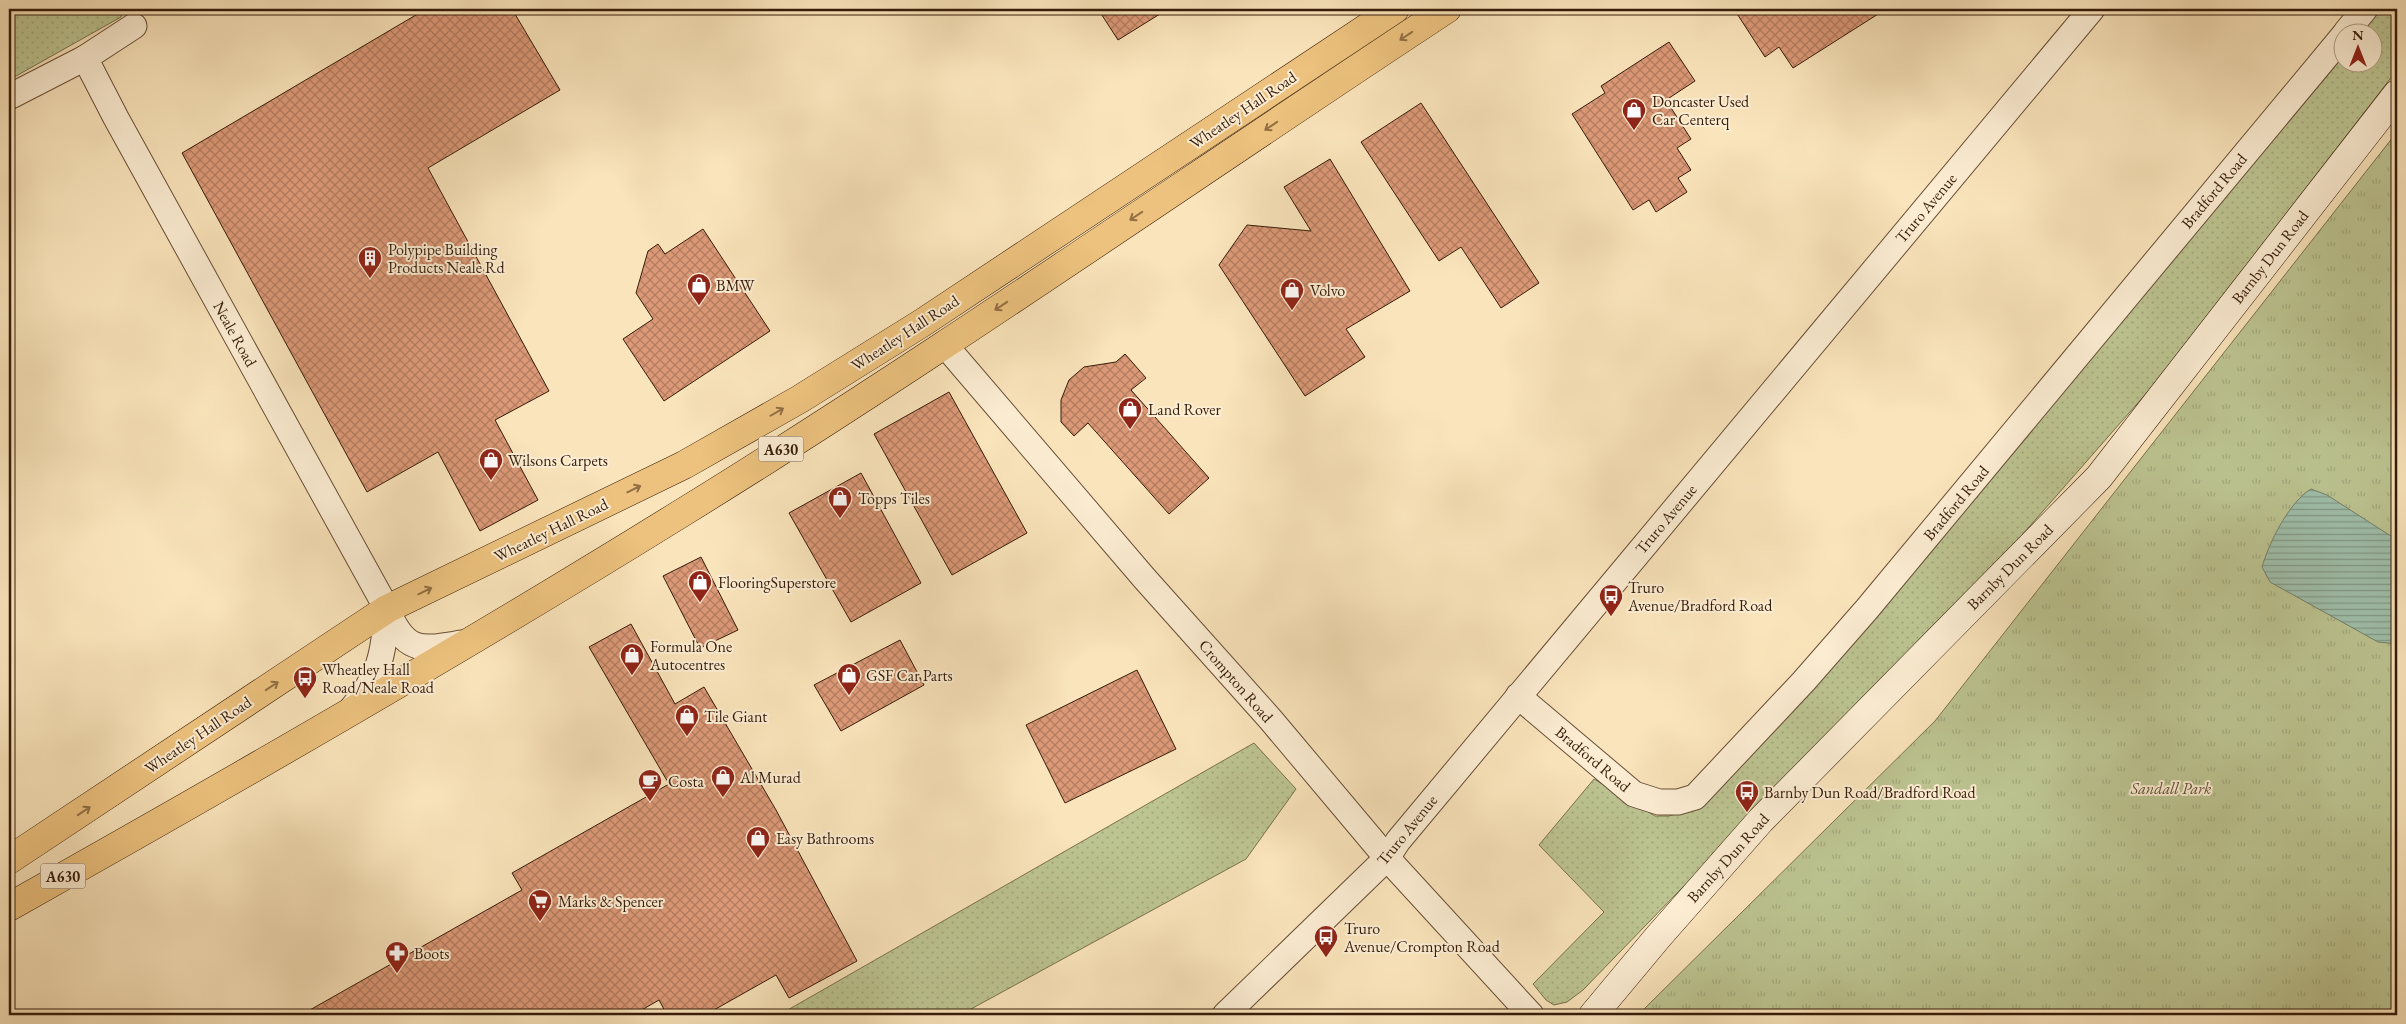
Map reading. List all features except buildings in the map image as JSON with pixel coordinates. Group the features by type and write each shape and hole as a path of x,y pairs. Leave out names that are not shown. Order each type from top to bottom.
{"highway":[{"name":"Wheatley Hall Road","path":"9,860 387,609 684,465 800,399 922,322 1395,9"},
{"name":"Wheatley Hall Road","path":"9,907 472,642 689,509 944,344 1447,9"}],"street":[{"name":"Truro Avenue","path":"1225,1015 1387,858 1398,841 1518,696 2092,9"},
{"name":"Bradford Road","path":"2355,22 2365,9"},
{"path":"11,96 85,58 134,26"},
{"name":"Bradford Road","path":"1518,696 1634,794 1659,802 1678,802 1695,797 1804,681 1868,609 2334,47"},
{"name":"Neale Road","path":"85,58 387,609"},
{"name":"Barnby Dun Road","path":"1593,1015 1658,937 1761,820 2099,476 2397,94"},
{"name":"Crompton Road","path":"944,344 1146,579 1271,720 1387,858 1531,1015"},
{"name":"Wheatley Hall Road","path":"387,609 394,626 406,641 420,648 472,642"},
{"name":"Wheatley Hall Road","path":"347,715 367,692 378,667 385,639 387,609"}],"green space":[{"path":"9,9 124,9 121,17 9,80"},
{"path":"2377,9 2397,9 2397,70 2150,389 2001,559 1583,990 1567,1002 1554,1005 1546,1000 1533,984 1604,912 1539,845 1594,779 1655,816 1669,816 1688,810 2334,60 2334,72 2384,72 2384,22 2366,22"},
{"name":"Sandall Park","path":"2397,132 2397,1015 1638,1015 1935,721"},
{"path":"1254,743 1296,789 1246,859 960,1015 779,1015"}],"shaded area":[{"path":"2311,489 2327,495 2397,540 2397,644 2378,642 2270,582 2262,567 2270,547 2281,524 2295,503"}],"place":[{"name":"Doncaster Used Car Centerq","path":"1634,131"},
{"name":"Polypipe Building Products Neale Rd","path":"370,279"},
{"name":"BMW","path":"699,306"},
{"name":"Volvo","path":"1292,311"},
{"name":"Land Rover","path":"1130,430"},
{"name":"Wilsons Carpets","path":"491,481"},
{"name":"Topps Tiles","path":"840,519"},
{"name":"FlooringSuperstore","path":"700,603"},
{"name":"Truro Avenue/Bradford Road","path":"1611,617"},
{"name":"Formula One Autocentres","path":"632,676"},
{"name":"GSF Car Parts","path":"849,696"},
{"name":"Wheatley Hall Road/Neale Road","path":"305,699"},
{"name":"Tile Giant","path":"687,737"},
{"name":"Al Murad","path":"723,798"},
{"name":"Costa","path":"650,802"},
{"name":"Barnby Dun Road/Bradford Road","path":"1747,813"},
{"name":"Easy Bathrooms","path":"758,859"},
{"name":"Marks & Spencer","path":"540,922"},
{"name":"Truro Avenue/Crompton Road","path":"1326,958"},
{"name":"Boots","path":"397,974"}]}
